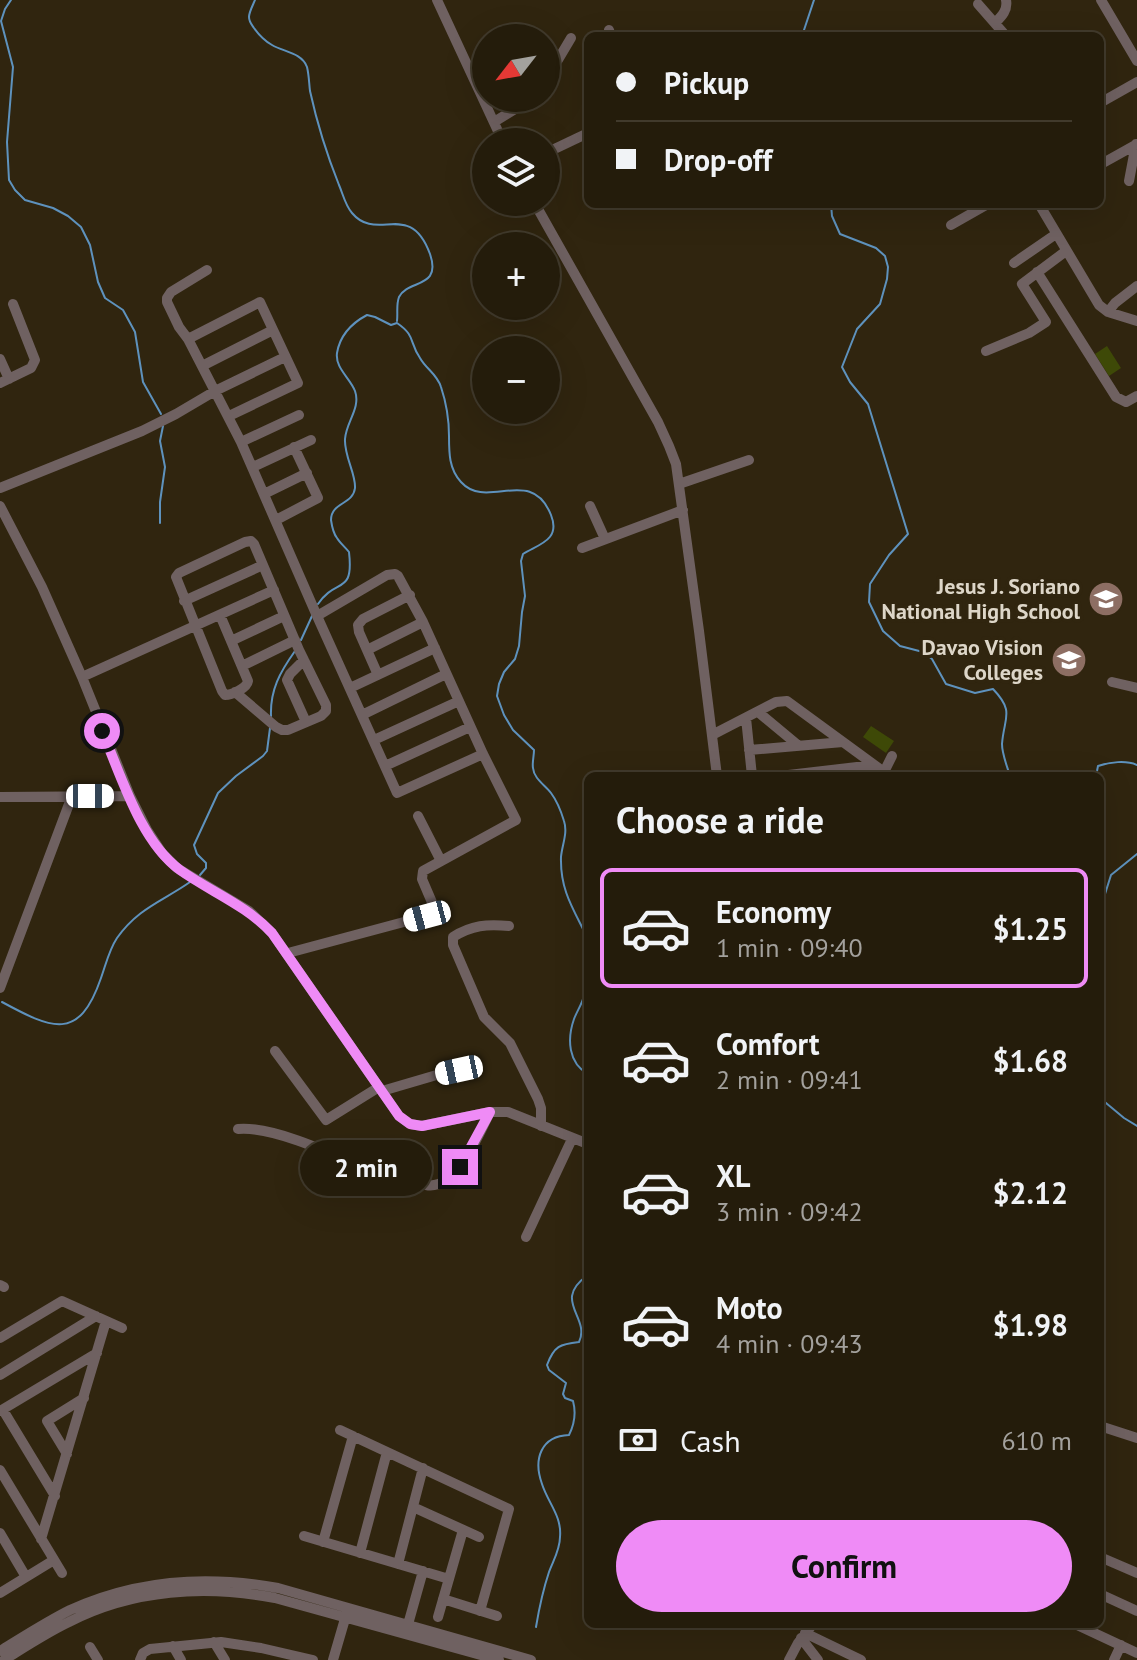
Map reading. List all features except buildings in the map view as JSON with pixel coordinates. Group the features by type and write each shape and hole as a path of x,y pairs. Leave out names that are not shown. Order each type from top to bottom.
{"street":[{"path":"437,0 497,128"},
{"path":"995,23 1004,14 1006,0"},
{"path":"1101,0 1137,61"},
{"path":"978,4 1002,32"},
{"path":"560,56 571,38"},
{"path":"1104,101 1137,82"},
{"path":"494,122 510,112"},
{"path":"560,146 584,135"},
{"path":"1104,162 1137,144"},
{"path":"1129,181 1137,144"},
{"path":"951,225 981,208"},
{"path":"1041,208 1103,309 1137,321"},
{"path":"542,216 673,455 683,510 717,772"},
{"path":"1014,263 1056,234"},
{"path":"986,351 1029,333 1046,322 1022,284 1066,251"},
{"path":"207,270 171,292 167,298 174,319 188,339 253,467 397,793 483,754"},
{"path":"1037,272 1116,397 1126,402 1137,396"},
{"path":"1108,312 1137,286"},
{"path":"188,339 260,302 298,383 229,416"},
{"path":"0,359 5,381 34,364 13,304"},
{"path":"202,366 273,330"},
{"path":"0,488 142,431 285,357"},
{"path":"241,442 299,415"},
{"path":"253,467 311,440"},
{"path":"276,520 318,498 294,447"},
{"path":"679,484 749,460"},
{"path":"264,494 307,473"},
{"path":"0,506 33,566 130,796 154,842 177,868 249,911 272,933 399,1116 422,1126 490,1112 508,1112 584,1143"},
{"path":"590,506 605,539"},
{"path":"582,548 683,510"},
{"path":"220,615 248,683 229,695 224,693 176,580 177,575 251,541 327,709 324,714 288,730 279,729 235,692"},
{"path":"184,601 263,565"},
{"path":"288,953 430,915 434,907 421,874 516,820 410,595 398,576 391,574 317,616"},
{"path":"82,677 274,590"},
{"path":"378,675 358,628 360,622 410,595"},
{"path":"231,641 284,616"},
{"path":"367,650 423,622"},
{"path":"242,666 295,640"},
{"path":"350,688 435,648"},
{"path":"304,660 287,680 306,722"},
{"path":"362,715 446,674"},
{"path":"1112,682 1137,688"},
{"path":"712,735 783,700 881,772"},
{"path":"374,740 459,701"},
{"path":"758,712 799,746"},
{"path":"746,718 752,772"},
{"path":"385,766 470,727"},
{"path":"749,750 843,742"},
{"path":"884,772 892,756"},
{"path":"814,772 874,765"},
{"path":"0,988 72,796"},
{"path":"0,797 130,796"},
{"path":"418,816 441,861"},
{"path":"509,926 483,924 462,931 453,937 453,945 484,1017 510,1043 532,1086 541,1108 541,1126"},
{"path":"275,1051 326,1120 381,1089 472,1067"},
{"path":"351,1183 350,1177 357,1165 363,1160 374,1160 422,1184 437,1185 460,1167 490,1112"},
{"path":"238,1129 253,1129 305,1143 357,1165"},
{"path":"526,1237 572,1139"},
{"path":"0,1338 62,1301 122,1328"},
{"path":"41,1539 97,1353 101,1319"},
{"path":"0,1375 101,1319"},
{"path":"55,1496 1,1411 97,1353"},
{"path":"67,1454 47,1421 84,1398"},
{"path":"1104,1427 1137,1438"},
{"path":"340,1430 509,1509 480,1611"},
{"path":"323,1542 353,1436"},
{"path":"360,1553 387,1452"},
{"path":"398,1564 423,1468"},
{"path":"0,1470 62,1573"},
{"path":"413,1507 479,1537"},
{"path":"438,1617 463,1530"},
{"path":"0,1533 26,1577"},
{"path":"304,1536 449,1579"},
{"path":"1104,1559 1137,1573"},
{"path":"0,1593 54,1560"},
{"path":"406,1630 423,1571"},
{"path":"4,1660 72,1609 168,1583 252,1584 278,1588 499,1660"},
{"path":"1104,1596 1137,1611"},
{"path":"443,1599 497,1616"},
{"path":"333,1660 347,1612"},
{"path":"789,1660 810,1628"},
{"path":"1084,1628 1137,1653"},
{"path":"803,1636 818,1660"},
{"path":"803,1636 861,1660"},
{"path":"214,1642 225,1660"},
{"path":"140,1660 145,1651 214,1642 261,1648 313,1660"},
{"path":"1114,1660 1121,1645"},
{"path":"173,1646 181,1660"},
{"path":"90,1647 98,1660"},
{"path":"261,1648 269,1660"},
{"path":"0,1651 19,1651"},
{"path":"468,1651 531,1660"}],"green space":[{"path":"1107,346 1121,368 1109,376 1095,354"},
{"path":"871,726 894,741 886,753 863,737"},
{"path":"331,1156 352,1167 346,1181 324,1169"}],"waterway":[{"path":"11,0 1,21 13,67 7,142 9,180 25,200 53,208 81,227 90,245 105,298 123,310 135,332 143,382 161,414"},
{"path":"255,0 249,17 256,31 269,43 305,62 319,127 352,213 372,224 403,225 413,229 430,254 431,273 422,282 403,291 399,297 397,321"},
{"path":"803,32 814,0"},
{"path":"831,208 840,234 876,248 885,256 888,267 880,304 857,329 842,367 868,404 908,534 889,555 870,584 869,602 883,631 900,646 923,652 932,659 946,684 975,693 993,689 1000,697 1006,709 1002,748 1009,772"},
{"path":"318,604 349,575 349,552 336,536 331,520 334,510 350,498 355,488 345,439 356,397 353,386 338,363 337,353 348,330 367,315 391,325 397,323 403,328 422,362 439,382 448,417 450,460 461,482 472,490 483,492 521,490 532,493 542,500 551,515 551,536 523,554 525,596 519,646 515,659 504,672 497,696 513,730 534,750 534,772 553,796 562,814 565,826 561,857 563,880 584,931"},
{"path":"160,523 165,467 160,441 163,426"},
{"path":"301,640 312,616"},
{"path":"271,716 277,682 295,651"},
{"path":"200,875 206,863 197,854 194,845 218,793 263,756 267,751 270,728"},
{"path":"1097,772 1098,766 1113,763 1137,765"},
{"path":"1104,897 1111,875 1137,854"},
{"path":"2,1002 49,1023 73,1021 92,999 112,947 125,928 142,912 190,882"},
{"path":"584,996 570,1034 573,1057 584,1071"},
{"path":"1104,1101 1137,1126"},
{"path":"536,1627 560,1537 557,1516 539,1475 539,1458 546,1444 559,1436 569,1435 574,1414 573,1401 563,1394 566,1383 547,1365 558,1347 579,1342 580,1325 572,1301 577,1284 584,1278"}],"place":[{"name":"Jesus J. Soriano National High School","path":"1106,599"},
{"name":"Davao Vision Colleges","path":"1069,660"}],"route":[{"path":"102,731 136,810 162,853 177,868 249,911 272,933 399,1116 410,1124 422,1126 490,1112 460,1167"}]}
